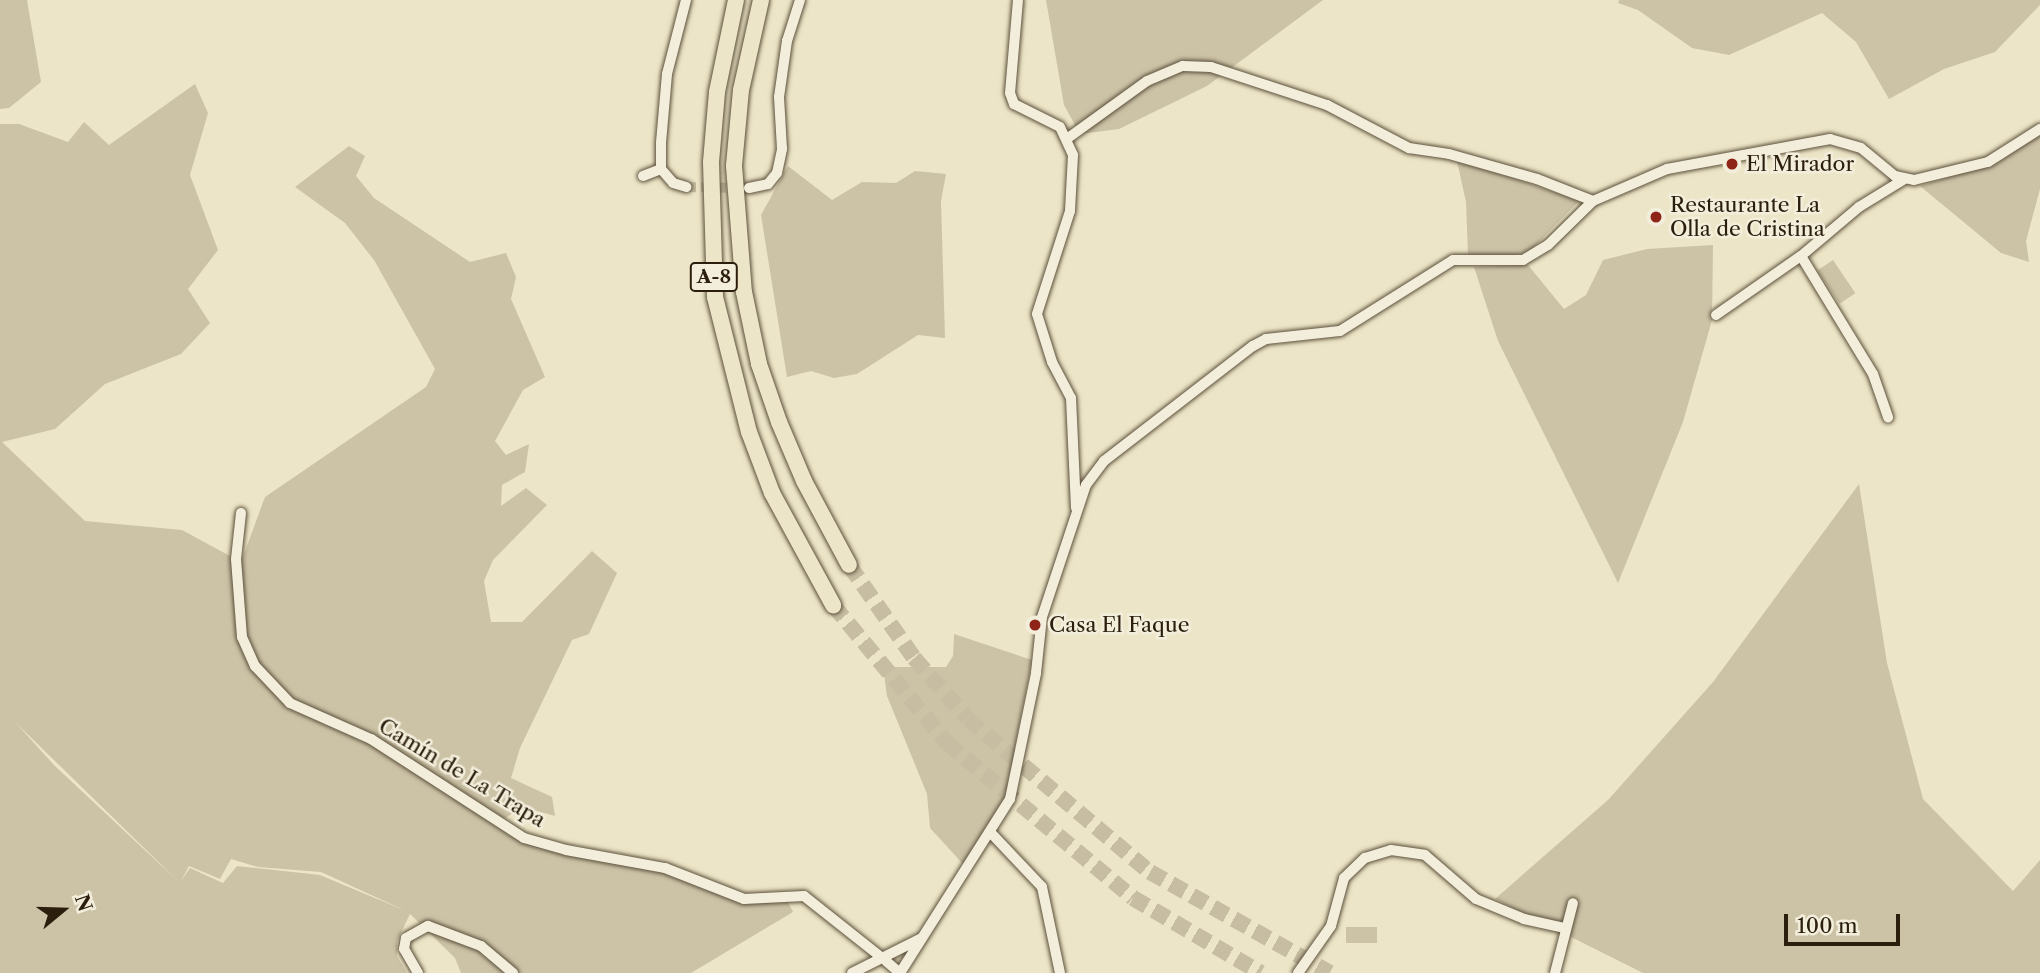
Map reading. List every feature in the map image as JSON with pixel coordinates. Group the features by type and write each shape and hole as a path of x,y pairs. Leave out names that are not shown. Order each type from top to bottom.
{"highway":[{"name":"A-8","path":"736,0 717,92 710,162 715,296 749,432 772,493 833,605"},
{"name":"A-8","path":"761,0 741,90 734,166 744,292 759,363 779,422 804,481 849,565"}],"street":[{"path":"686,0 667,74 661,169 673,183 686,187"},
{"path":"749,188 768,184 777,173 782,149 779,97 788,41 800,0"},
{"path":"1018,0 1010,93 1014,104 1060,127 1068,138 1074,180 1070,211 1037,314 1052,362 1070,398 1076,510"},
{"path":"1068,138 1147,81 1184,66 1211,67 1328,105 1409,148 1449,154 1537,179 1593,201"},
{"path":"1716,315 1801,256 1859,207 1903,180 1988,162 2040,129"},
{"path":"900,973 991,833 1014,783 1042,617 1076,510 1086,485 1104,461 1253,346 1266,339 1340,331 1453,260 1524,260 1548,244 1593,201 1667,169 1804,141 1848,142 1903,180"},
{"path":"643,176 661,169"},
{"path":"1801,256 1867,364 1888,417"},
{"name":"Camín de La Trapa","path":"241,513 236,559 242,637 255,666 290,704 371,739 524,838 566,850 665,868 744,900 804,896 900,973"},
{"path":"991,833 1042,887 1060,973"},
{"path":"1298,973 1331,926 1344,878 1365,858 1391,850 1425,855 1461,889 1486,903 1524,919 1565,928"},
{"path":"1555,973 1573,903"},
{"path":"418,973 404,949 406,938 428,926 481,946 513,973"},
{"path":"852,973 924,936"},
{"path":"883,958 910,958"}],"shaded area":[{"path":"0,0 27,0 41,82 9,108 0,109"},
{"path":"1046,0 1323,0 1207,86 1119,129 1080,134 1064,105"},
{"path":"1619,0 2040,0 2040,5 1995,52 1944,69 1889,99 1856,42 1822,13 1729,55 1692,48 1638,10 1618,3"},
{"path":"195,84 208,113 190,175 218,250 188,289 210,323 181,354 105,384 55,429 2,442 85,521 182,530 241,562 265,497 426,387 435,369 374,260 345,223 295,187 349,146 365,156 356,176 374,198 470,262 506,253 516,277 511,299 545,377 523,390 495,441 506,455 529,444 525,472 502,485 501,506 526,488 547,505 493,560 484,581 491,622 522,622 592,551 617,573 589,634 572,640 520,748 511,778 552,797 555,816 523,807 502,820 523,839 658,869 723,896 787,900 793,912 691,973 461,973 455,958 410,914 397,941 397,956 407,973 0,973 0,124 19,124 68,142 84,122 109,145","holes":["16,723 180,883 54,765","231,859 258,867 321,872 406,911 320,875 237,866 223,883 190,868 181,881 189,866 220,879"]},
{"path":"2040,134 2040,189 2026,241 2029,262 2001,253 1920,186 1999,162"},
{"path":"1457,161 1579,201 1529,252 1499,258 1468,255 1466,202"},
{"path":"788,166 832,200 862,182 896,183 915,171 946,174 941,201 945,338 918,335 857,374 834,378 811,371 787,377 761,215"},
{"path":"1713,245 1712,320 1683,422 1618,583 1498,341 1474,267 1528,265 1564,309 1586,295 1603,260 1647,249"},
{"path":"1833,260 1855,293 1840,304 1817,271"},
{"path":"1859,484 1887,663 1923,799 2013,891 2040,860 2040,973 1643,973 1495,899 1608,800 1713,682"},
{"path":"954,634 1032,660 1005,797 963,864 930,828 927,794 887,696 884,674 895,667 946,667 953,656"},
{"path":"1346,927 1377,927 1377,943 1346,943"}],"tunnel":[{"path":"686,187 739,188"},
{"path":"849,565 914,658 968,719 1150,872 1330,973"},
{"path":"833,605 947,743 1133,898 1261,973"}],"place":[{"name":"El Mirador","path":"1732,164"},
{"name":"Restaurante La Olla de Cristina","path":"1656,217"},
{"name":"Casa El Faque","path":"1035,625"}]}
